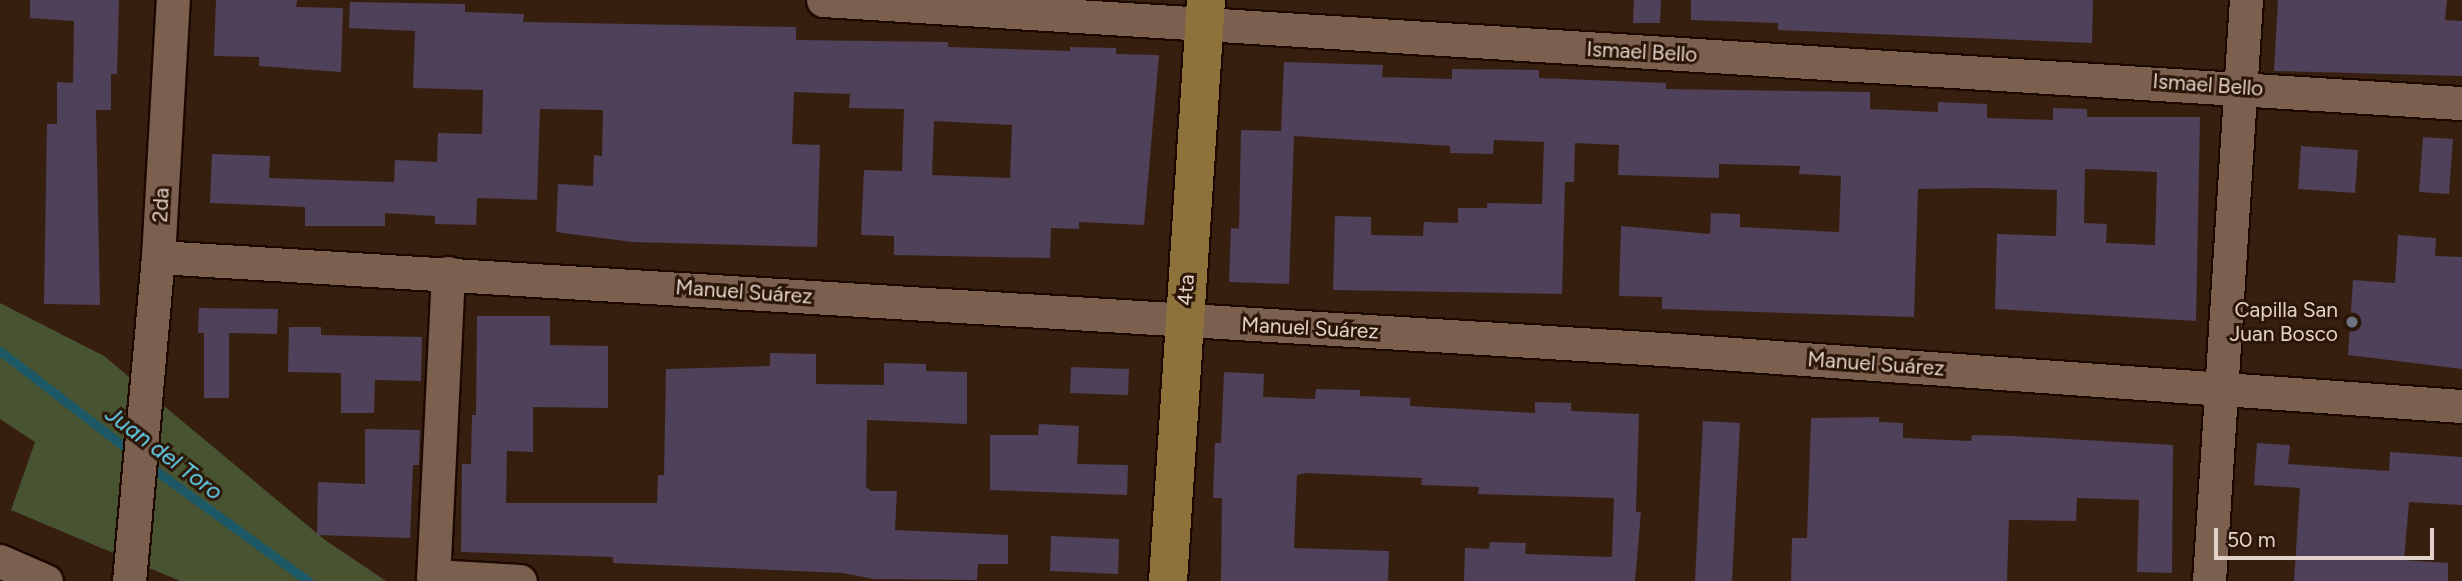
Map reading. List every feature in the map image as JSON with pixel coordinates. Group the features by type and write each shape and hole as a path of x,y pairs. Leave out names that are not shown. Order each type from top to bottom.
{"main road":[{"name":"4ta","path":"1168,581 1205,13"}],"street":[{"name":"2da","path":"129,581 158,257 173,0"},
{"name":"Ismael Bello","path":"823,0 1205,13 2462,103"},
{"path":"2209,581 2246,0"},
{"name":"Manuel Suárez","path":"158,257 1184,320 2462,406"},
{"path":"448,273 433,576 520,581"},
{"path":"0,561 46,581"}],"green space":[{"path":"0,303 104,356 325,540 386,581 180,581 11,510 35,442 0,419"}],"building":[{"path":"30,0 119,0 117,74 111,74 111,110 96,110 100,305 44,304 47,124 57,124 57,82 73,83 74,21 30,18"},
{"path":"216,0 297,0 296,7 343,8 341,72 259,66 259,57 214,56"},
{"path":"1634,0 1661,0 1660,23 1633,23"},
{"path":"1691,0 2093,0 2092,43 1778,30 1778,23 1691,20"},
{"path":"2278,0 2447,0 2445,20 2462,21 2462,76 2274,71"},
{"path":"350,2 465,4 465,12 524,14 523,22 796,27 796,40 948,42 948,47 1070,51 1070,47 1116,48 1116,54 1159,55 1144,225 1079,222 1079,229 1051,228 1050,258 894,255 894,236 861,235 864,170 902,171 904,109 849,108 850,94 794,92 792,144 820,145 817,247 632,242 556,232 558,184 593,186 594,155 602,156 603,110 540,109 537,200 477,198 476,225 435,224 435,216 385,213 385,226 305,226 305,207 210,203 212,154 270,156 269,178 394,182 395,160 437,162 438,133 482,134 483,90 413,88 415,31 349,28","holes":["934,121 1012,125 1010,178 932,175"]},
{"path":"1284,62 1383,65 1382,77 1452,79 1452,69 1539,70 1539,78 1666,83 1666,89 1870,92 1870,109 1938,112 1938,102 1987,104 1987,118 2053,120 2053,108 2087,109 2087,117 2200,117 2196,321 1995,309 1997,234 2056,236 2057,190 1984,188 1918,189 1914,317 1662,309 1662,297 1619,296 1621,226 1710,234 1711,213 1740,214 1740,227 1839,232 1841,176 1799,174 1800,166 1719,164 1719,178 1618,175 1619,145 1575,143 1574,182 1565,182 1562,294 1333,290 1335,216 1371,217 1371,235 1423,236 1424,222 1458,223 1458,208 1487,208 1487,203 1542,204 1544,142 1494,140 1493,154 1450,153 1450,146 1294,136 1289,284 1229,282 1231,228 1239,229 1241,130 1281,131","holes":["2085,169 2157,172 2155,245 2106,243 2107,224 2084,223"]},
{"path":"2423,137 2453,139 2449,194 2419,192"},
{"path":"2301,146 2358,150 2355,193 2298,189"},
{"path":"2398,235 2436,238 2435,256 2462,257 2462,369 2348,355 2353,280 2395,283"},
{"path":"199,308 278,309 277,334 229,333 229,398 204,398 204,333 198,333"},
{"path":"477,316 550,316 550,345 608,346 608,408 533,407 533,452 507,451 506,503 657,503 658,475 664,475 666,369 770,366 770,353 816,354 816,384 884,385 884,363 926,364 926,371 967,372 967,424 867,420 866,487 871,491 897,491 895,530 1008,535 1008,564 978,564 977,580 874,579 842,573 613,563 613,557 461,552 462,464 471,464 472,415 476,415"},
{"path":"289,327 321,327 321,335 422,337 421,381 375,380 374,413 341,413 341,373 288,372"},
{"path":"1071,367 1129,369 1128,395 1070,393"},
{"path":"1224,372 1264,374 1263,397 1315,399 1316,389 1360,390 1360,396 1410,398 1410,406 1535,413 1535,402 1571,403 1571,411 1639,414 1636,512 1641,512 1635,581 1464,581 1465,548 1489,549 1490,542 1526,543 1525,554 1612,557 1614,498 1478,494 1479,487 1421,485 1422,478 1306,473 1297,475 1294,548 1389,551 1388,581 1221,581 1222,498 1213,498 1215,443 1221,443"},
{"path":"1879,417 1879,422 1903,423 1903,438 1971,441 1972,435 2012,436 2173,445 2172,573 2137,572 2139,500 2077,498 2076,521 2009,520 2007,581 1791,581 1792,538 1807,538 1811,418"},
{"path":"1703,421 1740,423 1732,581 1695,581"},
{"path":"1039,424 1079,426 1077,464 1128,465 1127,495 990,490 990,435 1038,435"},
{"path":"365,429 420,430 419,465 413,465 410,538 317,535 318,482 365,484"},
{"path":"2257,443 2290,445 2288,464 2389,471 2390,452 2462,457 2462,505 2409,502 2404,560 2448,563 2448,581 2294,581 2300,488 2254,485"},
{"path":"1051,536 1119,539 1118,574 1050,571"}],"waterway":[{"name":"Juan del Toro","path":"0,351 131,452"},
{"name":"Juan del Toro","path":"148,465 308,581"}],"place":[{"name":"Capilla San Juan Bosco","path":"2352,322"}]}
